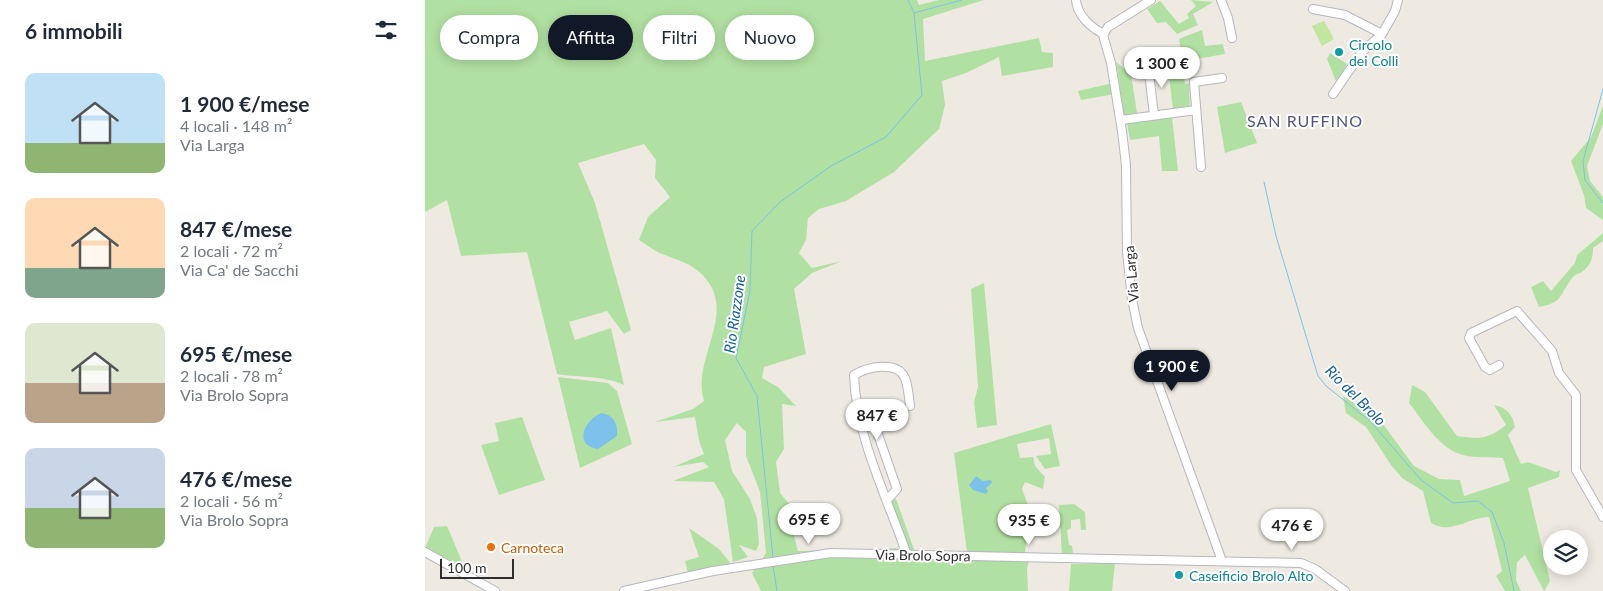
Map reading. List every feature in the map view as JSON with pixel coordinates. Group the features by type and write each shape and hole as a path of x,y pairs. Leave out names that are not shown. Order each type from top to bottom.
{"street":[{"path":"1076,0 1076,5 1087,23 1104,34 1108,27 1151,0"},
{"path":"1221,0 1228,18 1232,38"},
{"path":"1333,94 1362,52 1382,34 1398,0"},
{"path":"1313,9 1345,15 1382,34"},
{"name":"Via Larga","path":"1104,34 1104,43 1113,71 1121,120 1126,165 1127,252 1137,328 1222,561"},
{"path":"1148,66 1154,115"},
{"path":"1201,167 1194,82 1222,78"},
{"path":"1121,120 1196,110"},
{"path":"1499,365 1490,370 1485,367 1469,338 1471,334 1517,311 1552,351 1559,373 1576,395 1576,470 1603,517"},
{"path":"907,555 866,445 855,391 854,375 861,371 882,366 899,371 904,376 910,406"},
{"path":"862,421 873,423 875,426 897,489 887,500"},
{"path":"425,552 495,591"},
{"name":"Via Brolo Sopra","path":"623,591 695,574 762,562 831,553 1305,564 1345,591"}],"green space":[{"path":"425,0 917,0 919,5 939,0 984,0 923,19 925,61 1039,38 1042,52 1053,53 1053,67 1002,76 999,57 966,73 942,81 945,105 939,129 894,172 846,201 819,209 808,218 806,240 799,253 812,268 842,261 812,273 794,289 806,354 764,367 762,378 778,387 796,406 782,404 784,449 776,462 780,493 792,507 791,524 798,551 900,548 881,497 896,499 915,552 967,552 954,453 1051,424 1060,466 1045,469 1036,456 1051,454 1049,438 1017,444 1020,458 1033,457 1035,466 1045,477 1043,489 1025,482 1022,489 1028,505 1017,516 1019,528 1027,534 1025,553 1031,553 1027,569 1028,591 761,591 752,573 766,553 760,492 746,456 746,432 737,423 725,440 732,471 750,499 757,518 759,544 756,551 739,545 748,557 733,562 724,499 714,482 673,481 709,467 703,462 673,467 704,454 699,441 695,417 655,422 693,409 704,401 702,384 704,367 716,317 716,300 710,285 697,270 656,251 639,240 648,217 670,197 655,178 656,160 644,144 578,163 595,203 631,330 624,334 607,311 569,322 575,340 611,328 624,385 599,378 557,374 527,252 461,256 447,200 425,212"},
{"path":"1191,0 1213,2 1193,14 1198,25 1177,34 1166,22 1157,23 1147,9 1160,1 1179,24 1189,18 1187,14 1196,6"},
{"path":"1324,21 1334,39 1322,46 1312,26"},
{"path":"1202,30 1205,46 1223,44 1225,54 1179,62 1181,50 1179,39"},
{"path":"1330,53 1347,64 1337,84 1327,59"},
{"path":"1173,55 1175,63 1182,64 1185,84 1189,83 1190,108 1173,110 1167,58"},
{"path":"1116,62 1131,74 1137,113 1124,116"},
{"path":"1113,83 1115,94 1081,100 1078,91"},
{"path":"1241,102 1257,143 1225,153 1217,107"},
{"path":"1603,106 1603,124 1587,166 1590,181 1603,197 1603,220 1586,208 1584,195 1571,161 1591,137"},
{"path":"1172,117 1178,171 1162,171 1159,136 1130,140 1127,123"},
{"path":"1603,233 1603,241 1593,248 1592,258 1588,267 1573,277 1557,300 1539,307 1531,287 1543,281 1551,291 1575,263 1577,255"},
{"path":"984,283 997,425 977,428 974,402 978,387 971,289"},
{"path":"558,377 608,383 617,391 632,444 580,468"},
{"path":"1412,385 1425,392 1457,436 1472,438 1488,436 1506,425 1494,405 1502,408 1511,415 1514,423 1515,427 1508,435 1521,464 1528,462 1556,472 1560,470 1559,477 1528,488 1543,551 1543,575 1549,575 1550,581 1544,591 1525,555 1517,562 1516,580 1521,591 1505,591 1496,576 1502,571 1489,517 1446,527 1431,523 1423,491 1402,478 1366,427 1346,413 1343,396 1380,420 1414,466 1439,479 1460,480 1464,496 1510,481 1503,458 1476,457 1457,453 1434,435 1409,403"},
{"path":"522,417 545,480 499,495 481,445 499,441 495,423"},
{"path":"1074,504 1085,512 1086,530 1081,530 1080,519 1071,520 1071,528 1067,530 1069,545 1072,546 1073,553 1062,555 1059,505"},
{"path":"447,526 466,571 425,548 434,527"},
{"path":"689,528 719,549 732,565 688,573 685,561 699,557"},
{"path":"1115,563 1112,591 1069,591 1071,564"}],"water":[{"path":"601,413 614,420 617,427 617,436 598,449 590,447 583,438 590,421"},
{"path":"976,476 983,481 991,480 992,483 986,488 988,491 986,494 973,490 969,485"}],"waterway":[{"name":"Rio Riazzone","path":"773,558 757,396 736,358 750,291 752,231 780,202 831,166 886,137 922,95 914,13 908,0"},
{"path":"914,13 962,0"},
{"path":"1603,89 1583,161 1585,180 1603,203"},
{"name":"Rio del Brolo","path":"1264,182 1276,236 1318,376 1326,386 1370,421 1421,480 1453,503 1478,501 1492,512 1504,543 1514,591"},
{"name":"Rio Riazzone","path":"773,565 777,591"}],"place":[{"name":"Circolo dei Colli","path":"1339,52"},
{"name":"Carnoteca","path":"491,547"},
{"name":"Caseificio Brolo Alto","path":"1179,575"}],"district":[{"name":"SAN RUFFINO","path":"1305,120"}]}
